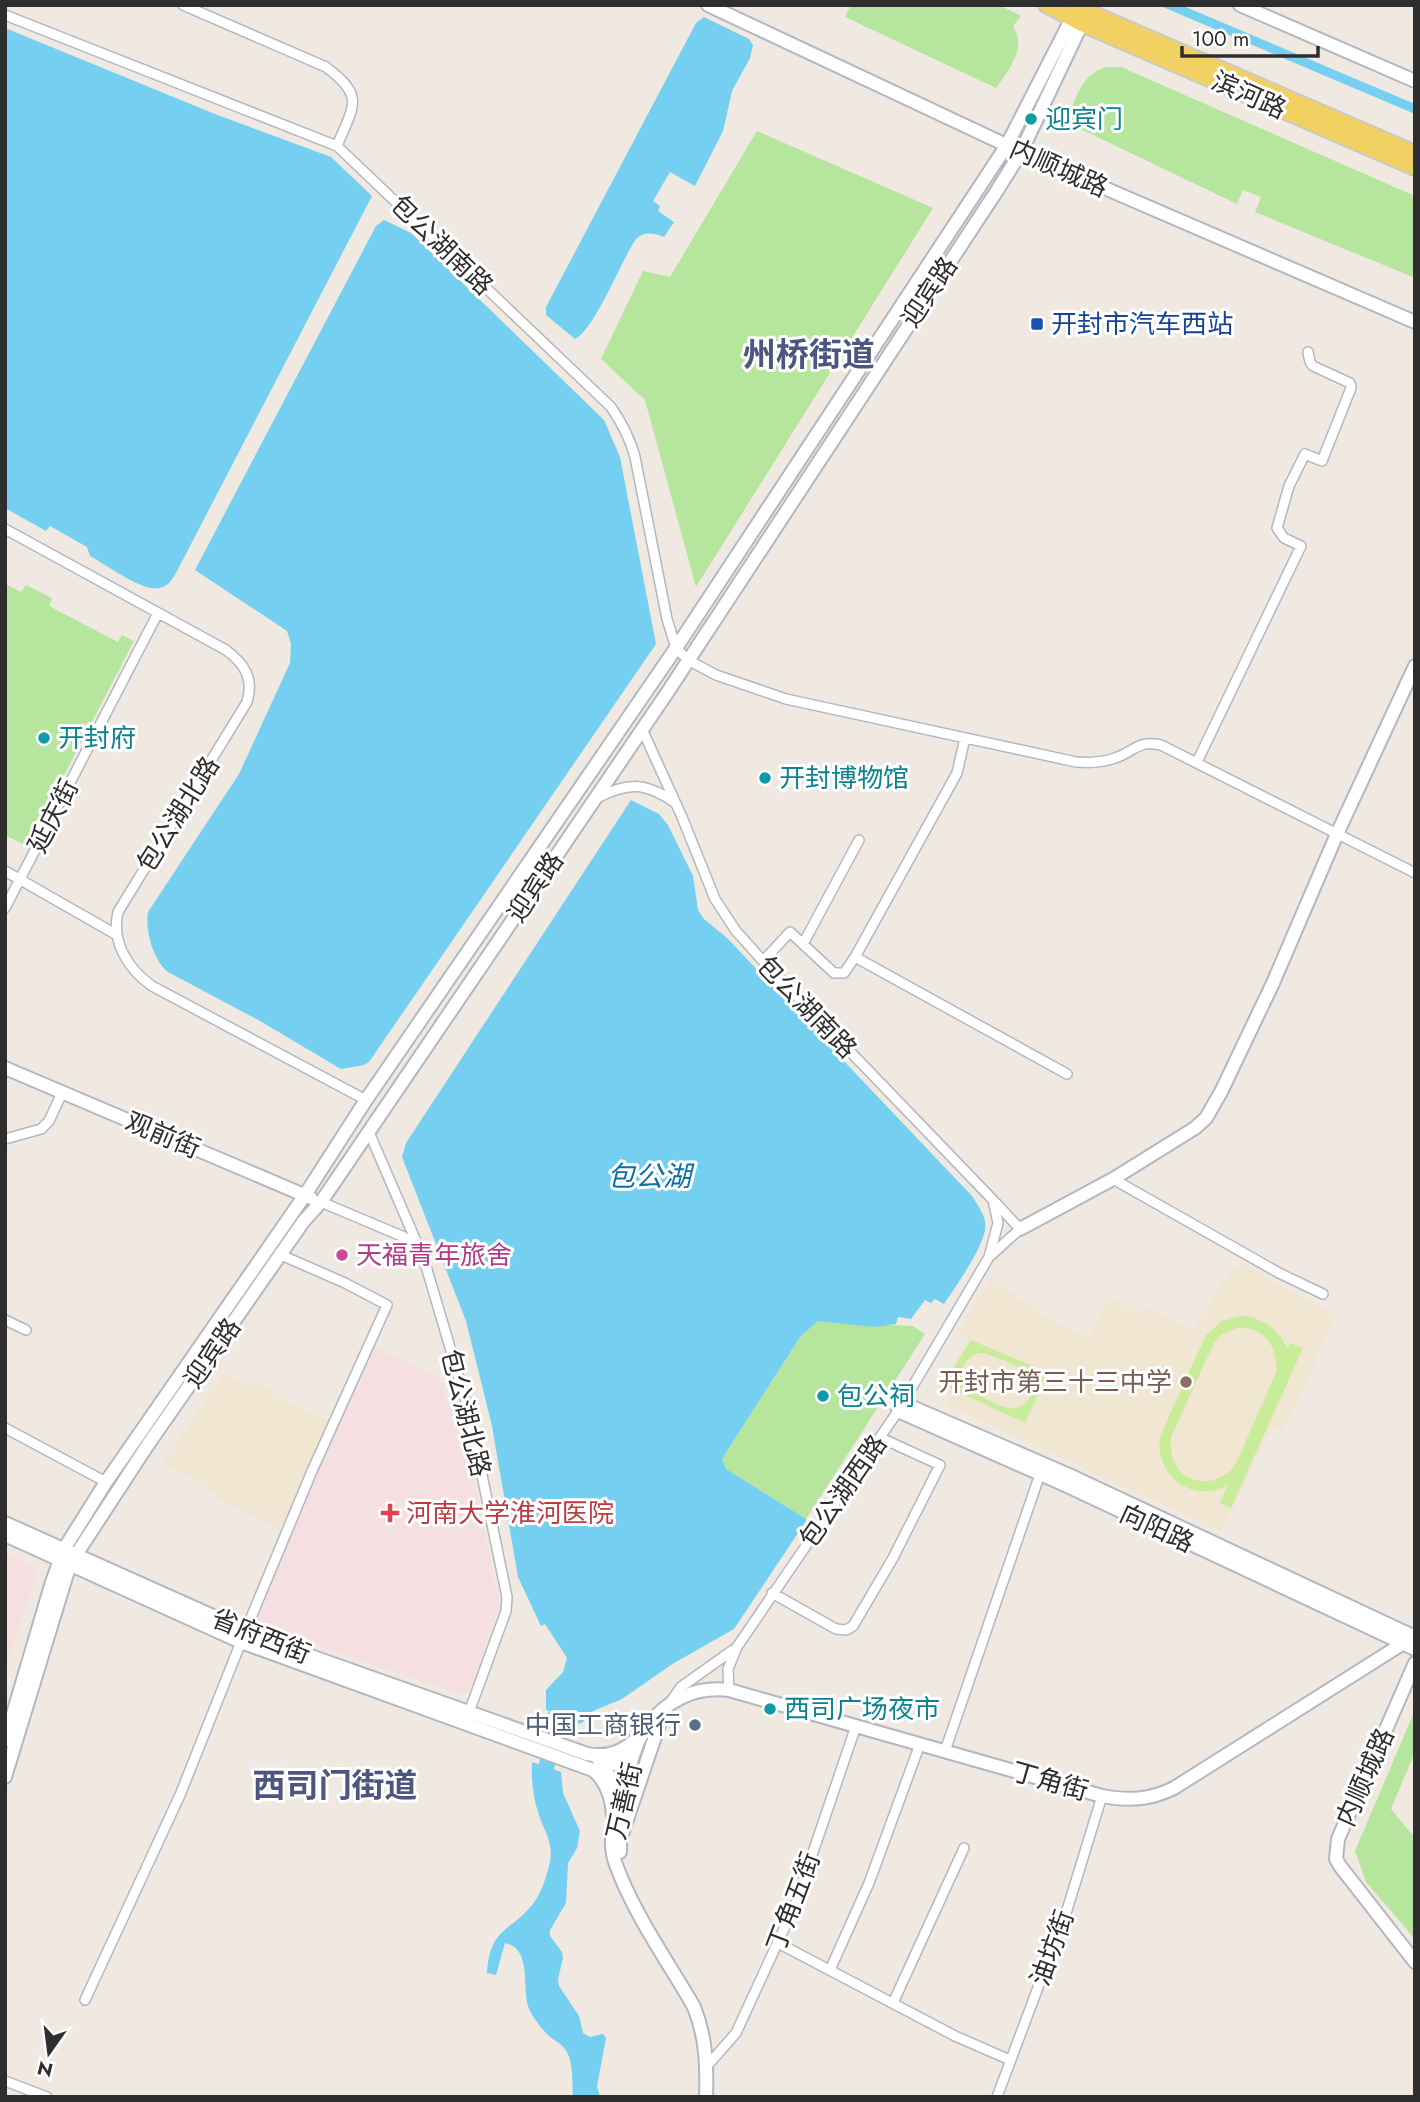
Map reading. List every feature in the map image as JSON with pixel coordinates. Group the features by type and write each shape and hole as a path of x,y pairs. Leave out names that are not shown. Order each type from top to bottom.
{"main road":[{"name":"滨河路","path":"1046,5 1080,11 1415,153"},
{"name":"滨河路","path":"1080,11 1415,168"}],"street":[{"path":"183,5 326,67 344,81 351,90 353,107 337,146"},
{"name":"内顺城路","path":"708,5 1021,152 1415,322"},
{"path":"1240,5 1415,81"},
{"name":"迎宾路","path":"5,1741 67,1557 106,1482 305,1195 366,1100 676,648 1007,145 1080,11"},
{"name":"迎宾路","path":"5,1777 67,1557 369,1132 688,660 1021,152 1080,11"},
{"name":"包公湖南路","path":"5,15 337,146 592,388 618,417 635,457 667,619 676,648 688,660 716,675 786,699 1090,763 1117,758 1140,745 1151,743 1171,749 1415,873"},
{"path":"1197,762 1300,546 1284,538 1278,528 1289,486 1305,454 1322,461 1351,388 1350,383 1313,366 1308,352"},
{"name":"包公湖北路","path":"5,530 237,658 247,673 249,691 242,710 118,912 117,935"},
{"name":"延庆街","path":"5,908 158,614"},
{"path":"1020,1229 1113,1179 1195,1128 1206,1118 1273,983 1337,834 1415,666"},
{"name":"包公湖南路","path":"642,729 715,899 736,931 1020,1229"},
{"path":"762,961 790,932 834,973 844,973 957,773 965,738"},
{"path":"594,800 614,789 635,786 656,791 676,803"},
{"path":"803,944 859,840"},
{"path":"5,871 117,935 127,963 152,986 366,1100"},
{"path":"855,957 1067,1074"},
{"name":"观前街","path":"5,1068 321,1202"},
{"path":"5,1139 41,1129 62,1093"},
{"name":"包公湖北路","path":"369,1132 423,1255 469,1412 507,1597 506,1611 467,1718"},
{"path":"1113,1179 1279,1273 1323,1294"},
{"path":"989,1257 998,1223 993,1200"},
{"path":"321,1202 399,1234 416,1246 423,1255"},
{"name":"包公湖西路","path":"729,1690 728,1670 737,1647 881,1438 989,1257 1020,1229"},
{"path":"85,2000 123,1913 180,1795 312,1471 387,1305 281,1255"},
{"path":"5,1320 26,1330"},
{"name":"向阳路","path":"900,1407 1409,1646"},
{"name":"向阳路","path":"900,1407 1069,1475 1415,1637"},
{"path":"5,1428 106,1482"},
{"path":"772,1593 836,1629 846,1630 853,1626 893,1558 940,1465 881,1438"},
{"path":"945,1752 1040,1474"},
{"name":"省府西街","path":"5,1523 67,1557 243,1637 522,1738 589,1759"},
{"name":"省府西街","path":"5,1535 67,1557"},
{"name":"丁角街","path":"668,1705 693,1691 729,1690 1102,1796 1139,1800 1164,1793 1409,1646"},
{"path":"668,1705 681,1687 737,1647"},
{"name":"内顺城路","path":"1415,1663 1338,1839 1336,1854 1339,1866 1415,1962"},
{"name":"内顺城路","path":"1336,1854 1345,1841 1415,1681"},
{"name":"万善街","path":"668,1705 650,1729 617,1834 620,1873 626,1889 694,2007 705,2040 706,2097"},
{"name":"丁角五街","path":"707,2066 736,2034 795,1905 856,1726"},
{"path":"589,1759 605,1766 619,1763 636,1751 650,1729"},
{"path":"589,1759 625,1749 650,1729"},
{"path":"830,1970 869,1883 920,1744"},
{"name":"万善街","path":"619,1804 636,1751"},
{"path":"589,1759 607,1789 617,1834"},
{"path":"605,1766 619,1804 617,1834"},
{"name":"油坊街","path":"997,2097 1067,1910 1102,1796"},
{"path":"893,2003 964,1848"},
{"path":"778,1943 955,2036 1010,2060"},
{"path":"5,2081 47,2097"}],"shaded area":[{"name":"开封市第三十三中学","path":"1241,1263 1336,1316 1283,1432 1272,1427 1222,1532 946,1404 951,1395 937,1389 969,1340 957,1333 991,1278 1042,1315 1088,1337 1109,1297 1139,1315 1146,1305 1192,1332 1232,1267 1238,1269"},
{"name":"河南大学淮河医院","path":"375,1348 440,1378 449,1406 458,1405 499,1601 473,1685 459,1694 264,1628 255,1618 338,1424"},
{"path":"225,1372 250,1387 255,1383 329,1422 281,1530 216,1497 217,1493 163,1463"},
{"path":"5,1552 31,1565 37,1572 5,1673"}],"green space":[{"path":"851,5 999,5 1021,16 1013,26 1018,43 1015,58 996,88 845,17"},
{"path":"1121,67 1415,196 1415,278 1255,212 1261,197 1243,190 1237,204 1066,122 1085,81 1098,70"},
{"path":"757,131 933,208 696,587 645,400 601,359 643,271 670,277"},
{"name":"开封府","path":"5,584 21,592 26,585 52,598 49,606 118,642 122,635 134,641 27,846 5,835"},
{"path":"1243,1316 1258,1319 1275,1330 1287,1349 1290,1343 1303,1348 1231,1508 1220,1503 1227,1486 1201,1491 1189,1488 1170,1474 1163,1463 1160,1450 1160,1436 1206,1335 1222,1321","holes":["1238,1328 1256,1331 1268,1340 1272,1346 1277,1371 1234,1466 1224,1475 1212,1480 1192,1479 1181,1472 1175,1463 1171,1437 1214,1343 1222,1334"]},
{"name":"包公祠","path":"818,1321 913,1326 925,1334 806,1519 725,1469 722,1459 800,1337"},
{"path":"971,1340 1048,1373 1025,1423 943,1385","holes":["978,1353 1015,1366 1030,1376 1033,1389 1031,1396 1022,1406 1003,1407 967,1389 961,1371 966,1361"]},
{"path":"1415,1710 1415,1752 1391,1809 1415,1838 1415,1939 1366,1882 1355,1851"}],"water":[{"path":"1158,5 1181,5 1415,104 1415,114"},
{"path":"704,17 749,39 753,45 750,58 732,91 723,131 695,186 670,172 653,201 660,206 658,211 674,222 664,237 649,234 636,239 599,309 583,333 575,339 546,315 546,307 696,23"},
{"path":"5,28 215,114 331,157 372,196 176,573 170,582 160,588 144,586 125,577 90,556 87,547 50,526 46,531 5,508"},
{"path":"384,220 411,233 604,420 620,457 656,644 369,1062 341,1069 260,1021 168,972 154,952 147,919 148,912 239,774 290,663 291,644 287,631 195,570 376,226"},
{"name":"包公湖","path":"631,800 659,814 668,825 693,876 698,910 704,919 727,938 972,1196 984,1218 985,1229 977,1251 944,1304 935,1299 931,1303 925,1300 911,1319 898,1317 896,1324 874,1327 818,1321 800,1337 722,1459 726,1469 806,1521 734,1629 674,1663 622,1699 593,1711 579,1723 575,1732 545,1721 549,1711 546,1710 546,1690 563,1672 567,1658 545,1624 541,1626 518,1577 492,1426 466,1321 402,1157 406,1143"},
{"path":"532,1762 561,1772 563,1793 580,1831 577,1848 568,1863 566,1903 550,1930 550,1936 562,1952 559,1986 579,2016 583,2033 590,2037 603,2034 606,2038 597,2086 600,2097 573,2097 570,2059 563,2047 550,2037 529,2009 523,1961 514,1947 505,1943 496,1975 487,1973 489,1957 497,1938 535,1901 551,1859 550,1845 535,1802"}],"waterway":[{"path":"544,1787 542,1779 566,1709"}],"place":[{"name":"迎宾门","path":"1031,119"},
{"name":"开封市汽车西站","path":"1037,324"},
{"name":"开封府","path":"44,738"},
{"name":"开封博物馆","path":"765,778"},
{"name":"天福青年旅舍","path":"342,1255"},
{"name":"开封市第三十三中学","path":"1186,1382"},
{"name":"包公祠","path":"823,1396"},
{"name":"河南大学淮河医院","path":"390,1513"},
{"name":"西司广场夜市","path":"770,1709"},
{"name":"中国工商银行","path":"695,1725"}],"district":[{"name":"州桥街道","path":"809,354"},
{"name":"西司门街道","path":"335,1785"}]}
